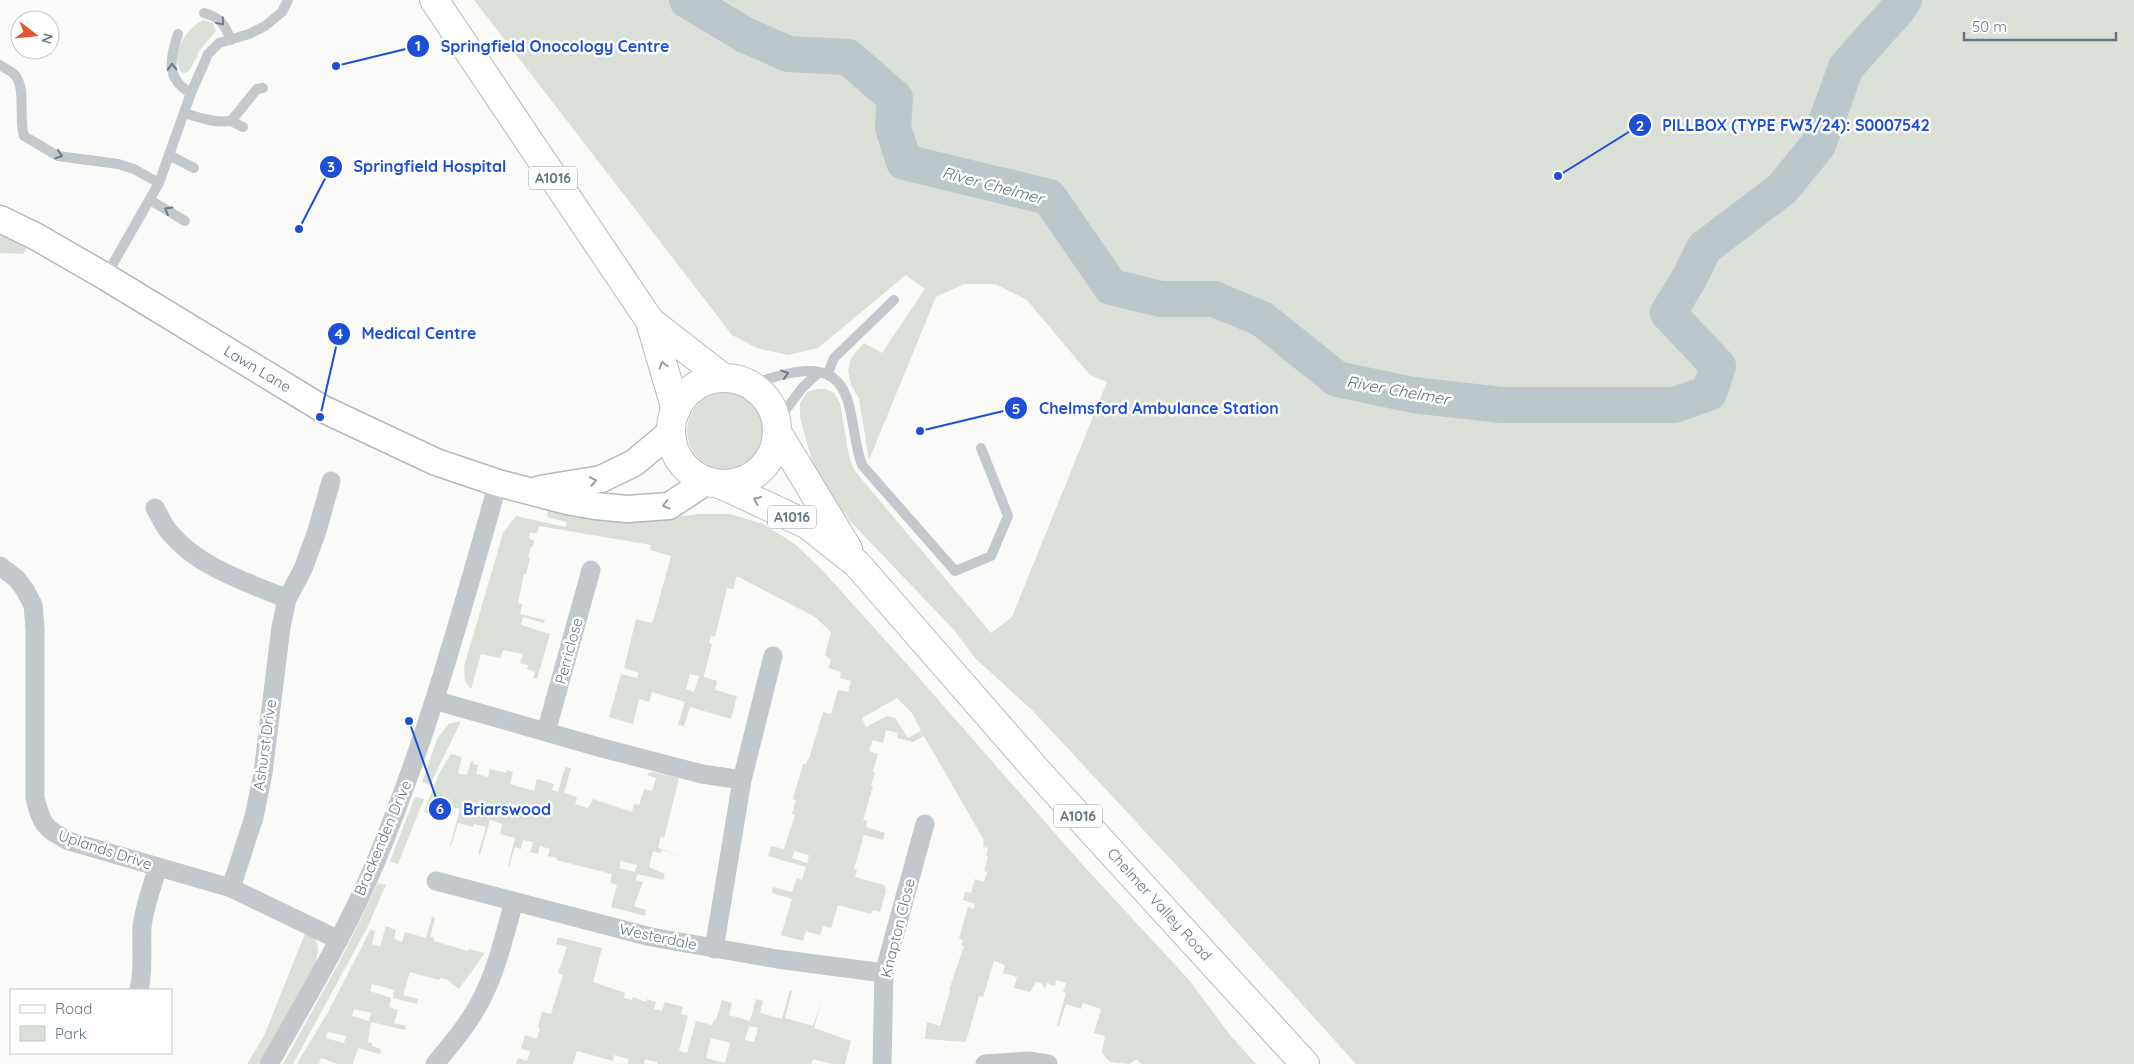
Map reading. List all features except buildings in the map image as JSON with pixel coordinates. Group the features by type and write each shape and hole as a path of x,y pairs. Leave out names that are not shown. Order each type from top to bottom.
{"main road":[{"name":"A1016","path":"434,0 650,321 722,378"},
{"name":"A1016","path":"650,321 673,421 676,454 690,471 714,482"},
{"name":"A1016","path":"673,421 682,398 692,389 703,382 722,378 737,379 751,384 769,402 777,426"},
{"path":"714,482 737,482 749,478 761,470 774,449 777,426"},
{"name":"Chelmer Valley Road","path":"777,426 857,564"},
{"name":"Chelmer Valley Road","path":"714,482 808,525 857,564 1039,773 1305,1064"}],"street":[{"name":"Lawn Lane","path":"0,219 35,236 106,277 322,410 436,462 527,491 595,506 627,509 669,506 714,482"},
{"name":"Lawn Lane","path":"527,491 601,479 634,463 673,421"},
{"name":"Ashurst Drive","path":"231,888 254,817 263,773 281,626 287,599 310,550 331,480"},
{"name":"Brackenden Drive","path":"268,1064 339,940 376,862 400,802 434,700 498,483"},
{"path":"155,508 170,534 212,567 287,599"},
{"name":"Uplands Drive","path":"0,566 17,579 33,605 35,630 35,798 40,818 50,831 69,841 231,888 339,940"},
{"name":"Perriclose","path":"546,732 591,570"},
{"path":"714,949 742,780 773,656"},
{"path":"434,700 702,774 742,780"},
{"name":"Knapton Close","path":"882,1064 884,973 925,824"},
{"path":"139,989 143,955 142,928 146,906 158,867"},
{"name":"Westerdale","path":"436,881 651,937 714,949 884,973"},
{"path":"435,1064 470,1019 483,996 495,969 514,902"},
{"path":"985,1064 1028,1062 1048,1064"}],"lane":[{"path":"106,277 159,183 191,93 208,54 219,43 249,34 266,26 282,12 288,0"},
{"path":"204,13 214,16 224,24 231,40"},
{"path":"178,34 172,50 173,78 179,86 191,93"},
{"path":"0,65 15,75 22,92 21,126 24,136 58,156 76,160 99,161 134,169 159,183"},
{"path":"231,121 256,89 263,88"},
{"path":"184,113 203,120 231,121 243,127"},
{"path":"169,155 194,168"},
{"path":"150,200 185,221"},
{"path":"777,426 803,387 823,373 834,358 894,300"},
{"path":"751,384 793,371 823,373 836,379 848,403 857,452 862,465 954,571 991,556 1008,516 981,448"}],"green space":[{"path":"474,0 2134,0 2134,1064 1356,1064 1190,880 1033,711 976,659 954,630 850,521 831,495 811,458 800,417 800,403 807,392 826,389 834,393 840,403 849,456 854,470 991,633 1012,617 1107,382 1090,375 1027,300 995,284 964,284 936,297 869,460 859,399 851,384 848,371 851,358 864,343 882,353 925,289 906,275 818,348 788,355 757,348 732,335"},
{"path":"203,20 213,23 216,31 201,48 190,70 186,73 181,72 178,65 178,50 191,29"},
{"path":"0,228 30,244 23,254 0,253"},
{"path":"726,392 741,395 753,404 762,416 765,431 762,446 753,458 741,467 726,470 711,467 699,458 690,446 687,431 690,416 699,404 711,395"},
{"path":"548,510 578,516 617,520 660,519 699,514 730,514 763,524 795,544 822,570 1081,863 1189,980 1230,1035 1256,1064 1141,1064 1137,1059 1129,1064 1110,1062 1102,1053 1105,1036 1094,1033 1101,1009 1083,1003 1081,1009 1066,1004 1059,1026 1057,1026 1066,993 1063,992 1066,983 1056,980 1055,986 1047,983 1045,989 1041,983 1036,982 1030,992 1014,988 1017,977 1003,973 1005,965 994,961 983,997 979,996 966,1042 925,1039 927,1022 940,1026 949,990 964,946 961,945 963,940 959,939 968,907 974,909 975,904 963,900 965,892 971,893 975,879 984,882 987,872 984,871 988,857 986,856 988,848 983,847 984,841 981,835 924,736 913,742 897,738 898,733 886,730 883,743 873,740 869,751 878,754 873,771 875,773 871,785 873,786 863,820 867,821 866,827 885,833 883,840 864,835 854,869 857,870 855,877 884,885 886,891 880,912 873,910 871,914 838,905 831,928 823,926 820,935 806,931 803,941 781,935 792,899 772,893 773,887 792,892 797,878 802,880 806,867 768,856 771,846 784,849 795,815 792,814 796,800 793,799 803,764 806,764 809,759 823,712 831,714 838,690 848,692 851,681 840,678 841,672 828,668 831,660 825,655 831,632 815,617 737,576 733,589 727,588 715,637 711,636 709,643 712,644 704,675 704,677 717,681 715,690 737,696 731,719 690,707 684,726 678,725 685,702 652,692 649,702 639,699 633,724 609,717 621,674 637,678 639,673 624,668 636,619 651,623 654,618 671,556 650,550 651,545 539,526 537,533 530,533 529,538 534,541 533,547 531,547 528,557 530,558 526,574 524,574 518,603 522,604 520,614 545,620 544,623 523,617 521,625 550,634 537,679 533,678 535,672 527,669 528,665 520,663 523,654 503,650 500,658 481,654 471,689 465,681 464,667 503,533 516,516 566,527 567,522 547,517","holes":["690,674 699,676 694,692 686,689","897,698 912,713 921,731 908,738 895,718 887,716 866,727 862,718","794,851 809,855 807,863 792,858"]},
{"path":"461,721 430,785 422,782 438,737 449,724"},
{"path":"451,754 462,757 458,773 467,775 471,761 474,761 473,764 478,765 476,774 488,777 490,769 506,773 507,770 513,772 510,784 534,791 537,779 554,784 552,790 558,792 565,767 571,768 564,793 577,797 575,804 588,808 593,799 632,812 634,804 639,805 644,789 652,791 656,778 648,775 648,773 653,772 679,778 664,838 661,837 658,848 686,857 662,850 660,853 653,851 649,867 665,874 663,880 637,874 636,880 643,882 634,906 646,910 645,916 611,907 617,885 610,883 612,874 556,860 557,858 548,856 550,849 540,846 538,854 530,852 533,842 523,840 521,849 515,847 509,867 515,838 500,834 502,824 490,820 480,855 478,854 486,827 474,824 473,827 458,823 450,846 460,809 449,806 445,818 424,812 439,774","holes":["621,861 637,865 635,872 619,868"]},
{"path":"415,797 424,799 398,864 390,861"},
{"path":"378,883 386,885 368,926 293,1064 283,1064 342,957"},
{"path":"432,917 435,918 430,937 434,938 434,941 468,951 469,949 485,953 459,989 446,979 440,978 439,980 410,972 403,995 418,999 417,1004 393,998 394,990 372,984 370,991 391,998 389,1007 398,1010 394,1023 406,1026 405,1030 371,1022 368,1042 372,1043 372,1046 381,1049 380,1054 358,1048 353,1064 338,1064 321,1058 319,1064 297,1064 328,1012 371,929 375,932 372,944 380,946 386,926 396,930 394,939 402,942 405,932 426,938","holes":["354,1009 371,1013 369,1021 352,1016","328,1032 346,1036 344,1043 326,1038"]},
{"path":"306,931 316,939 318,949 316,963 258,1064 247,1064 264,1036"},
{"path":"558,937 602,948 593,982 625,993 624,998 632,1000 633,997 646,1002 647,999 656,1002 654,1009 662,1011 665,1002 683,1007 681,1014 688,1016 679,1051 687,1053 696,1021 712,1025 714,1020 716,1020 722,1000 732,1003 729,1015 750,1021 756,999 763,1001 760,1013 782,1019 790,990 792,991 785,1018 813,1026 821,1002 814,1028 851,1041 845,1064 832,1064 813,1059 811,1064 657,1064 657,1062 645,1059 644,1064 628,1064 628,1059 614,1055 613,1061 577,1051 573,1064 516,1064 518,1058 527,1061 530,1051 521,1049 525,1035 537,1039 542,1012 551,1014 563,975 558,973 567,947 556,944","holes":["749,1026 758,1028 754,1042 745,1040","711,1038 730,1043 725,1063 706,1058"]}],"waterway":[{"name":"River Chelmer","path":"687,0 745,35 788,54 848,57 895,98 893,127 904,162 1049,197 1111,287 1161,299 1214,299 1262,319 1337,379 1413,395 1502,405 1674,405 1709,393 1718,366 1668,313 1690,277 1704,248 1782,189 1818,145 1846,67 1904,0"}],"place":[{"name":"Springfield Onocology Centre","path":"336,66"},
{"name":"PILLBOX (TYPE FW3/24): S0007542","path":"1558,176"},
{"name":"Springfield Hospital","path":"299,229"},
{"name":"Medical Centre","path":"320,417"},
{"name":"Chelmsford Ambulance Station","path":"920,431"},
{"name":"Briarswood","path":"409,721"}]}
